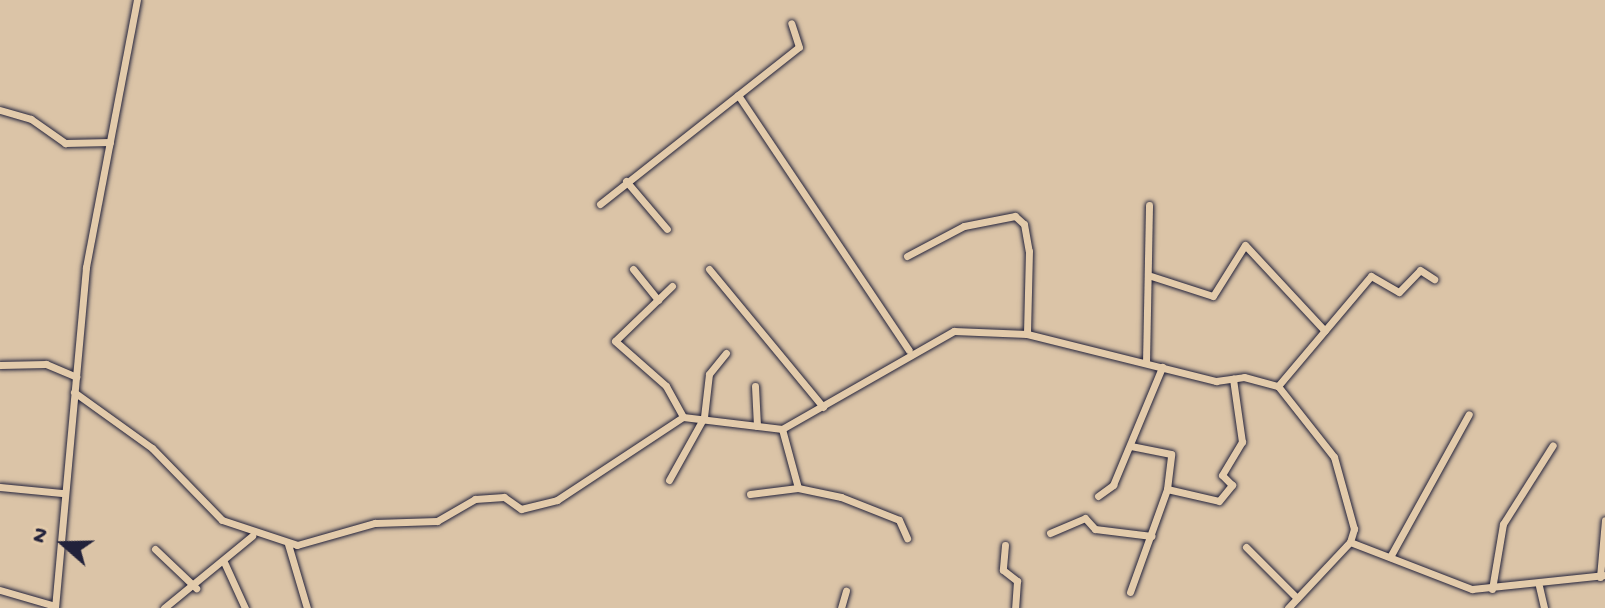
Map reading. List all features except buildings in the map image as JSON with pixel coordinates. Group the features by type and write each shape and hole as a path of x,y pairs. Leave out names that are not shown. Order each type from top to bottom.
{"street":[{"path":"0,590 55,607 62,493 86,267 137,0"},
{"path":"600,204 799,47 791,23"},
{"path":"738,95 909,350"},
{"path":"0,110 31,119 65,143 110,142"},
{"path":"626,181 667,229"},
{"path":"1146,363 1151,276 1149,205"},
{"path":"907,256 964,226 1015,216 1024,224 1029,251 1027,334"},
{"path":"1151,276 1213,296 1245,245 1325,331"},
{"path":"633,269 658,300"},
{"path":"709,269 823,407"},
{"path":"1278,386 1376,273 1399,292 1420,270 1434,279"},
{"path":"672,286 615,341 666,386 683,417"},
{"path":"74,392 152,448 216,516 252,536 288,544 375,523 437,521 475,499 504,497 521,509 557,500 683,417 704,417 782,429 823,407 909,350 954,331 1027,334 1162,367 1278,386 1334,457 1354,529 1350,542 1288,608"},
{"path":"669,480 704,417 706,382 726,353"},
{"path":"0,365 46,364 76,377"},
{"path":"1098,496 1113,485 1162,367"},
{"path":"1167,489 1219,501 1232,485 1222,475 1242,442 1233,379"},
{"path":"755,386 757,426"},
{"path":"1390,557 1469,414"},
{"path":"782,429 798,488"},
{"path":"1492,589 1503,524 1553,445"},
{"path":"1130,592 1167,489 1171,454 1131,446"},
{"path":"0,487 62,493"},
{"path":"750,494 798,488 899,520 907,538"},
{"path":"1050,533 1085,518 1095,529 1152,536"},
{"path":"1350,542 1433,578 1492,589 1539,586 1603,576 1605,520"},
{"path":"164,608 196,588 252,536"},
{"path":"288,544 307,608"},
{"path":"1005,545 1003,570 1017,581 1015,608"},
{"path":"1246,547 1297,598"},
{"path":"155,549 196,588"},
{"path":"224,562 245,608"},
{"path":"1539,586 1544,608"},
{"path":"841,608 846,591"}]}
